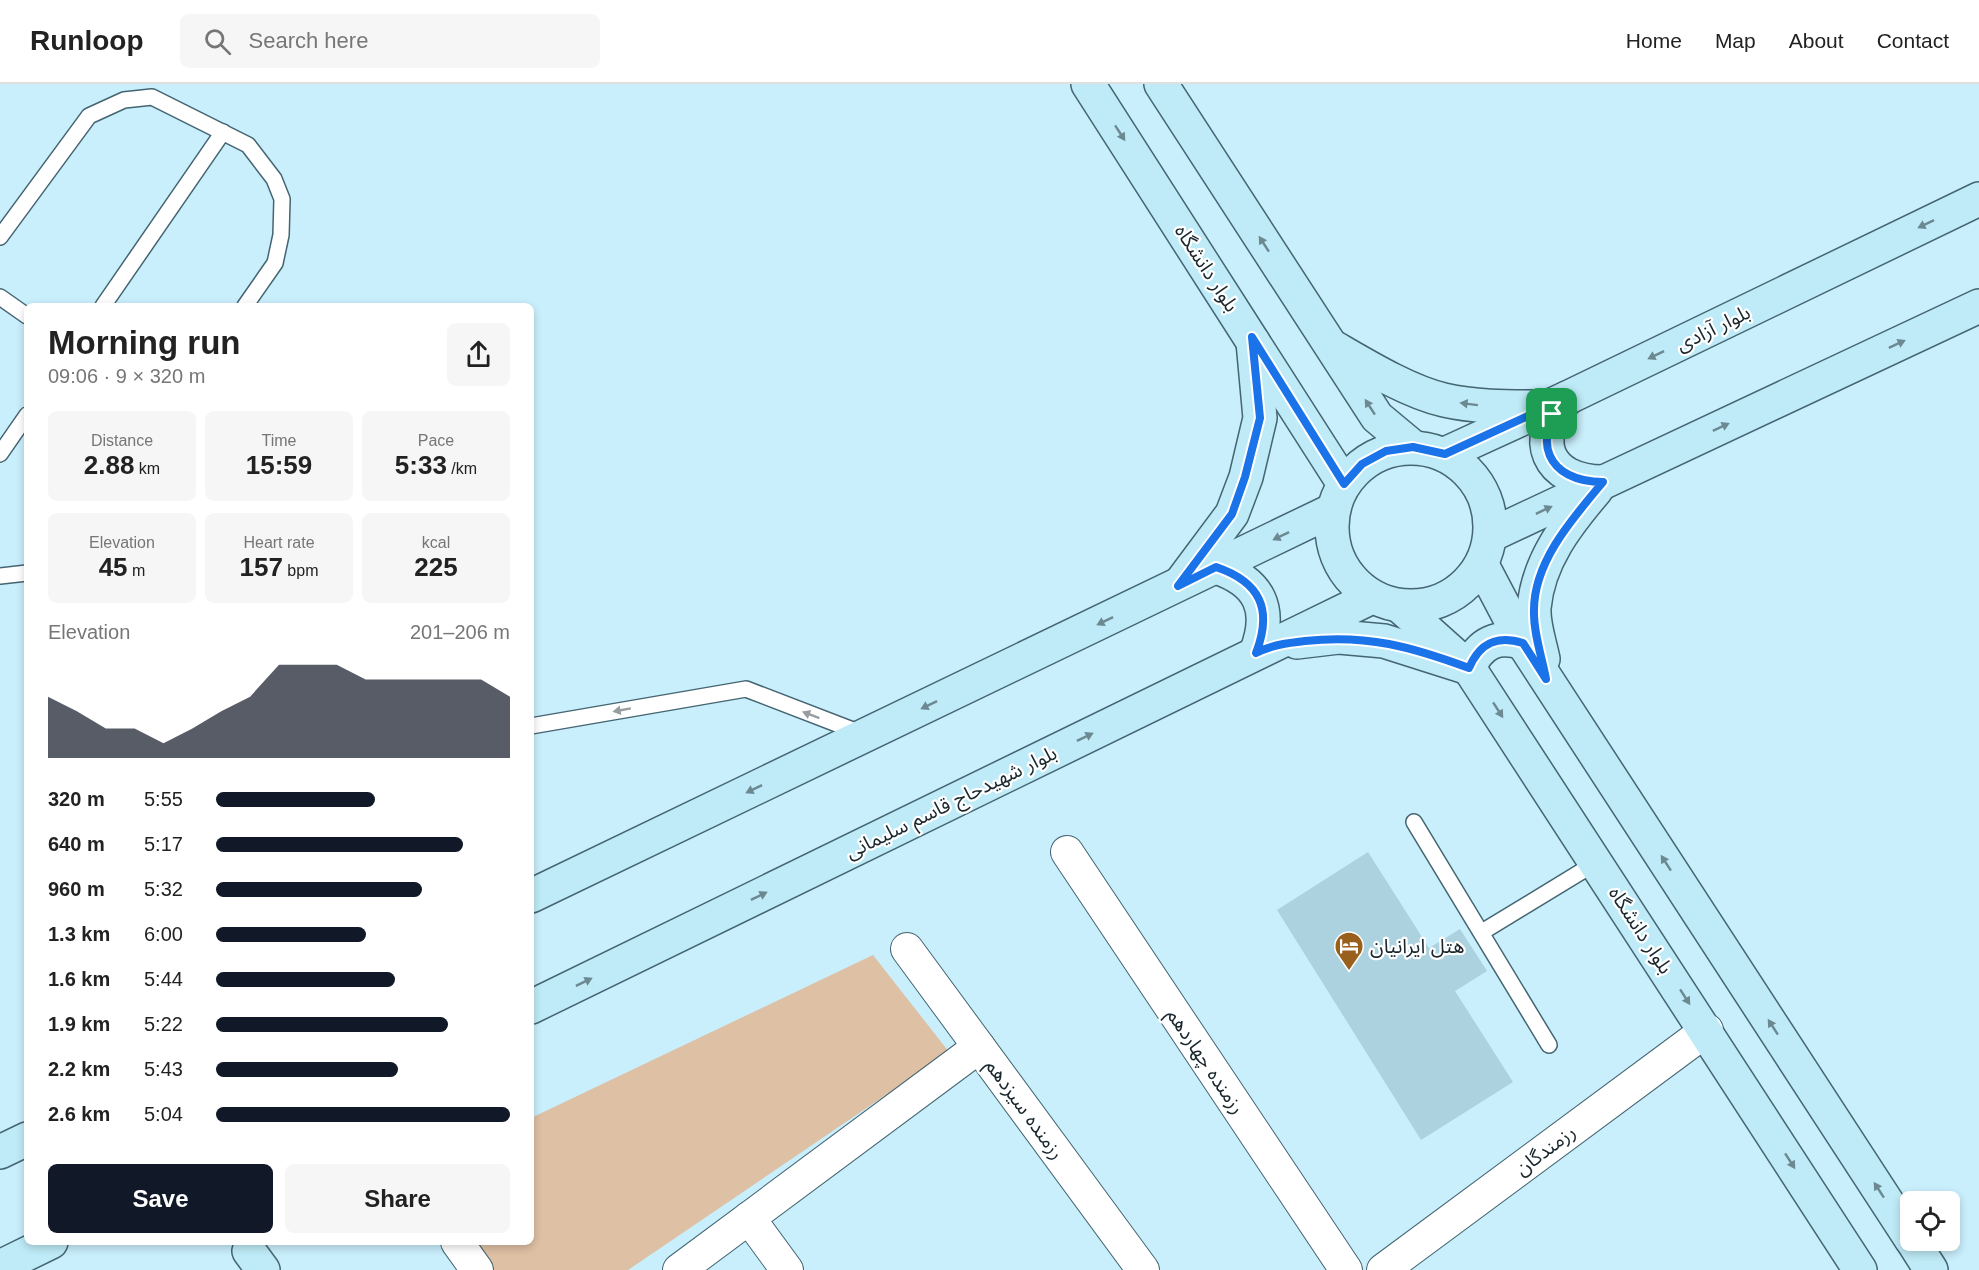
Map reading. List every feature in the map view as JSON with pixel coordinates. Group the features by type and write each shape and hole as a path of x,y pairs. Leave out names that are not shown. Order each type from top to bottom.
{"main road":[{"name":"بلوار دانشگاه","path":"1088,84 1252,337 1339,497"},
{"path":"1161,84 1377,417 1413,447"},
{"name":"بلوار آزادی","path":"1445,454 1979,199"},
{"path":"1491,535 1979,306"},
{"path":"1178,586 1232,514 1245,477 1260,418 1252,337"},
{"path":"1330,346 1380,374 1443,400 1496,407 1557,402 1546,435 1550,456 1562,472 1581,482 1603,482"},
{"path":"1413,447 1445,454 1471,473 1487,502 1491,535 1482,566 1462,590 1433,605 1386,602 1352,581 1338,560 1332,535 1339,497 1362,464 1386,451 1413,447"},
{"path":"1546,679 1534,610 1542,571 1568,523 1603,482"},
{"path":"534,895 1178,586 1339,497"},
{"path":"1482,566 1523,643 1900,1223"},
{"path":"1216,567 1237,574 1254,589 1264,610 1264,649 1339,637 1384,641 1469,668 1474,655 1484,645 1497,639 1510,639 1523,643"},
{"name":"بلوار دانشگاه","path":"1386,602 1469,668 1707,1030 1860,1270"},
{"name":"بلوار شهیدحاج قاسم سلیمانی","path":"534,1006 1264,649 1386,602"},
{"path":"0,1152 24,1140"},
{"path":"0,1267 45,1245"},
{"path":"1918,1251 1931,1270"}],"street":[{"name":"رزمنده چهاردهم","path":"1067,852 1346,1270"},
{"name":"رزمنده سیزدهم","path":"907,949 1143,1270"},
{"name":"رزمندگان","path":"1383,1270 1707,1030"},
{"path":"679,1270 979,1047"},
{"path":"749,1218 787,1270"},
{"path":"459,1245 477,1270"}],"lane":[{"path":"0,237 89,116 124,100 152,97 248,145 274,179 282,199 281,235 274,263 247,303"},
{"path":"105,303 224,132"},
{"path":"0,297 24,314"},
{"path":"0,454 24,419"},
{"path":"0,576 24,573"},
{"path":"534,725 746,689 866,736"},
{"path":"1414,822 1550,1046"},
{"path":"1482,932 1597,862"}],"shaded area":[{"path":"873,955 949,1052 628,1270 490,1270 471,1245 534,1245 534,1117"}],"building":[{"path":"1368,852 1429,948 1460,929 1487,971 1455,991 1513,1082 1421,1140 1277,910"}],"place":[{"name":"هتل ایرانیان","path":"1349,972"}],"route":[{"path":"1252,337 1312,429 1344,484 1362,464 1386,451 1413,447 1445,454 1567,398 1552,414 1546,435 1550,456 1562,472 1581,482 1603,482 1568,523 1542,571 1534,610 1546,679 1523,643 1510,639 1497,639 1484,645 1474,655 1469,668 1426,652 1384,641 1339,637 1272,645 1256,653 1264,632 1264,610 1254,589 1237,574 1216,567 1178,586 1232,514 1245,477 1260,418 1252,337"}]}
